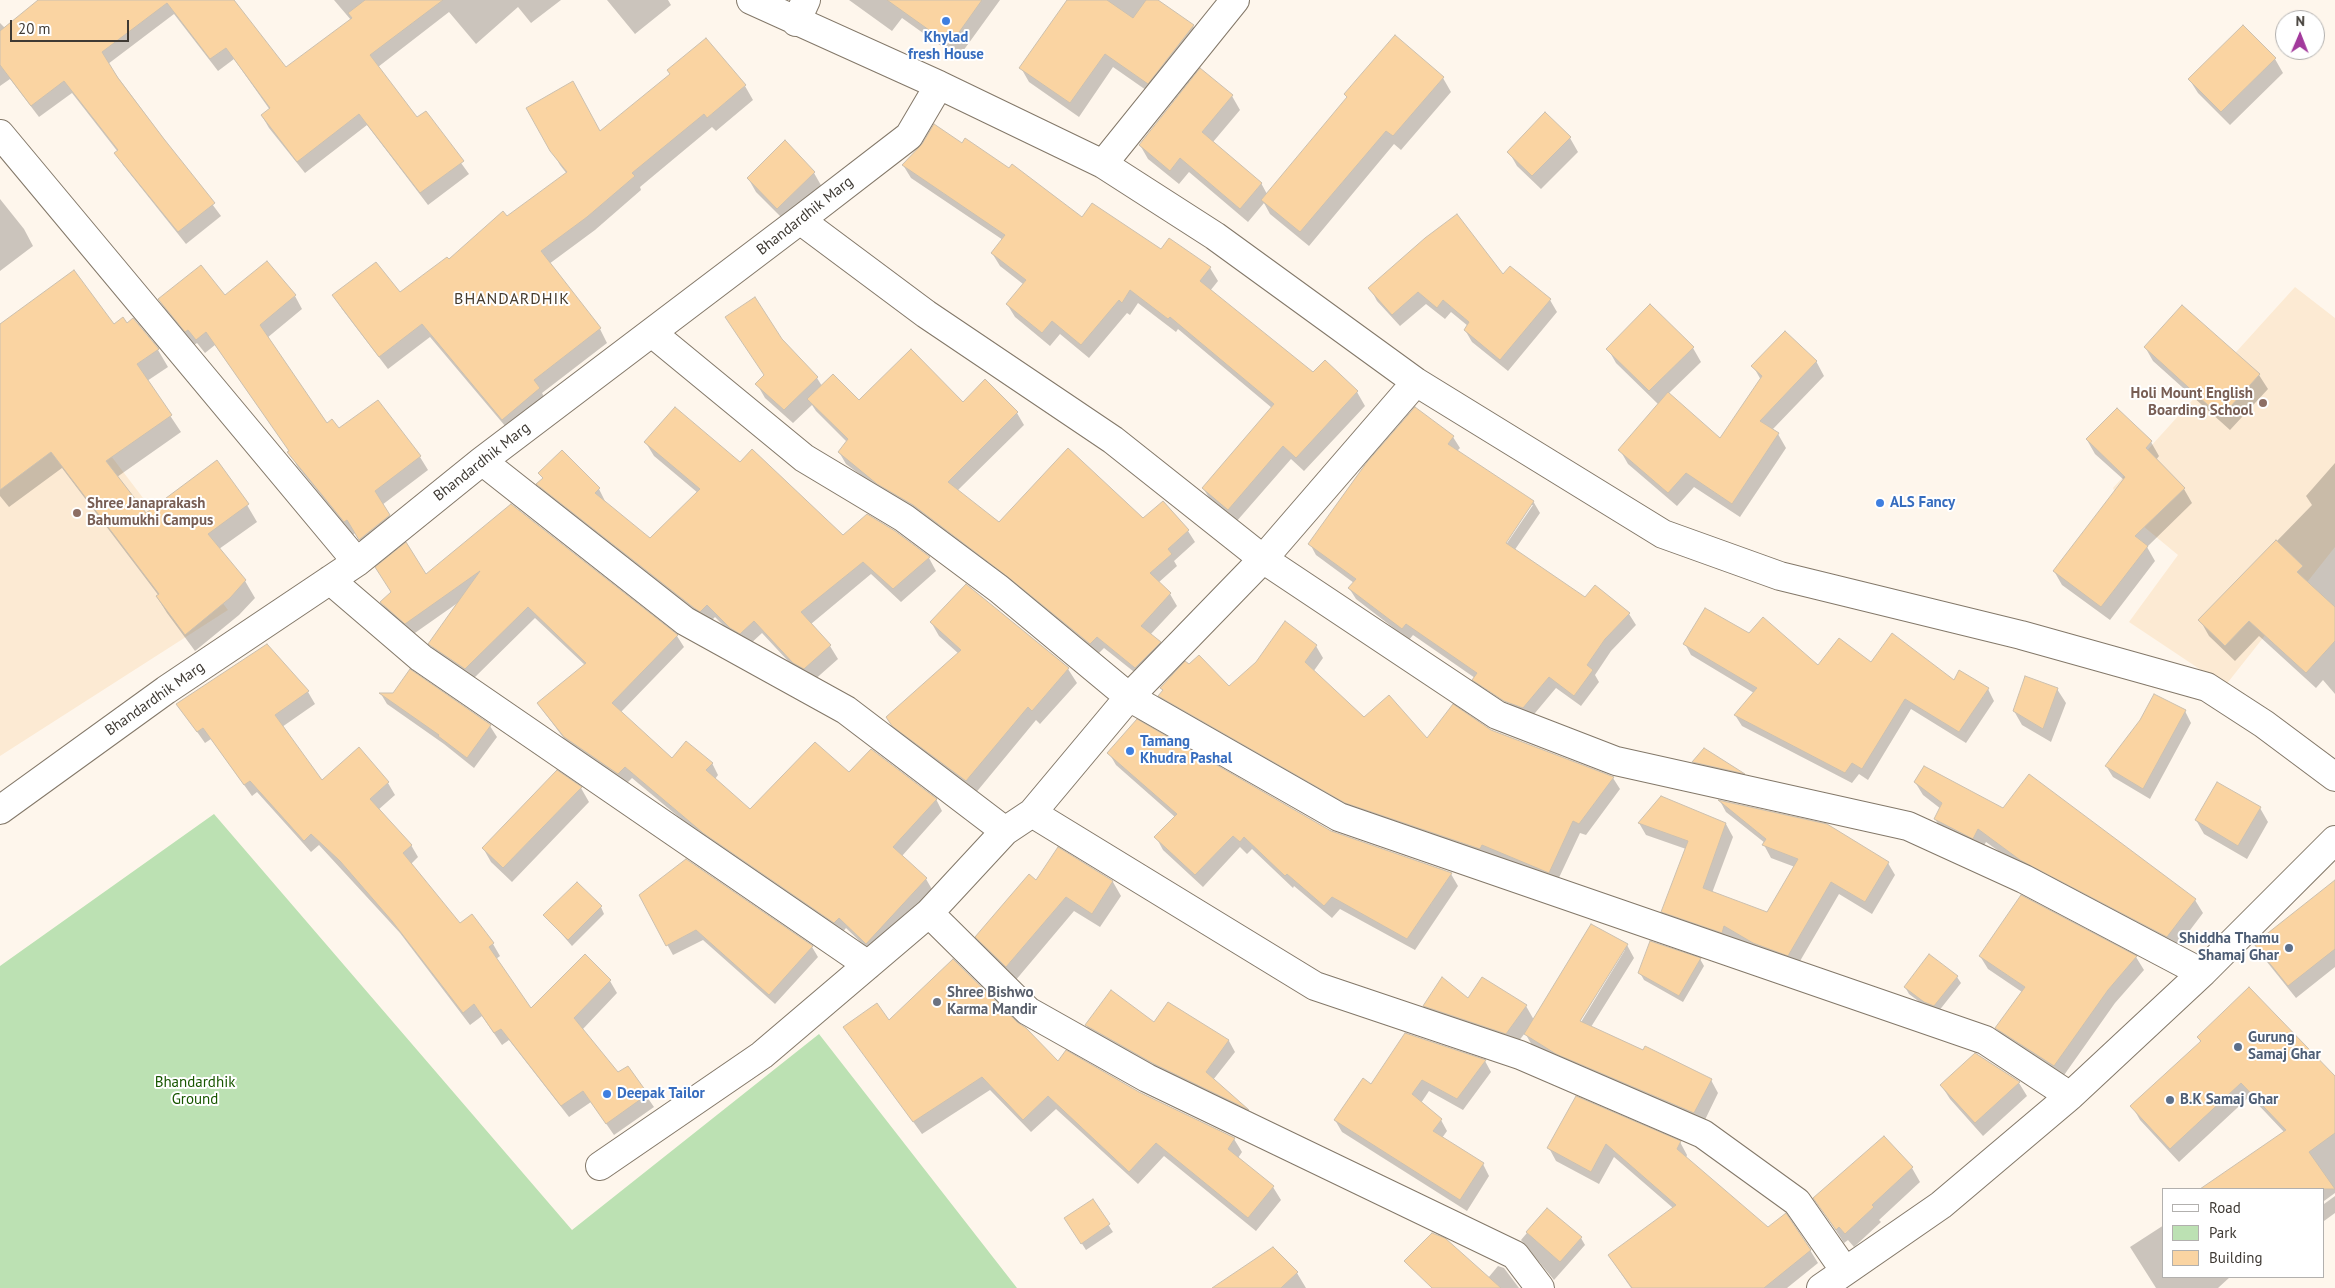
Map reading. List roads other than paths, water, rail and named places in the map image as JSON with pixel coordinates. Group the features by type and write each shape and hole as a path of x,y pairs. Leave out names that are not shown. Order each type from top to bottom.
{"street":[{"path":"751,0 801,11 939,85 1103,164 1215,236 1416,382 1662,534 1780,576 2021,636 2207,687 2264,724 2335,777"},
{"path":"1103,164 1235,0"},
{"name":"Bhandardhik Marg","path":"0,810 166,690 357,562 482,460 652,333 909,136 939,85"},
{"path":"0,134 357,562"},
{"path":"800,220 926,314 1113,440 1263,559 1497,715 1616,761 1908,826 2024,879 2202,973"},
{"path":"652,333 804,458 904,518 999,589 1129,696 1339,818 1985,1040 2070,1096"},
{"path":"600,1166 762,1055 929,912 1005,831 1032,813 1129,696 1263,559 1416,382"},
{"path":"482,460 685,621 846,710 1005,831"},
{"path":"330,580 421,658 868,965"},
{"path":"1032,813 1315,986 1520,1054 1703,1134 1797,1202 1845,1270"},
{"path":"1821,1288 1941,1205 2070,1096 2202,973 2335,840"},
{"path":"929,912 1028,1011 1147,1078 1515,1255 1540,1288"}],"place":[{"name":"Khylad fresh House","path":"946,21"},
{"name":"Holi Mount English Boarding School","path":"2263,403"},
{"name":"ALS Fancy","path":"1880,503"},
{"name":"Shree Janaprakash Bahumukhi Campus","path":"77,513"},
{"name":"Tamang Khudra Pashal","path":"1130,751"},
{"name":"Shiddha Thamu Shamaj Ghar","path":"2289,948"},
{"name":"Shree Bishwo Karma Mandir","path":"937,1002"},
{"name":"Gurung Samaj Ghar","path":"2238,1047"},
{"name":"Deepak Tailor","path":"607,1094"},
{"name":"B.K Samaj Ghar","path":"2170,1100"}],"district":[{"name":"BHANDARDHIK","path":"512,299"}],"park label":[{"name":"Bhandardhik Ground","path":"195,1092"}]}
